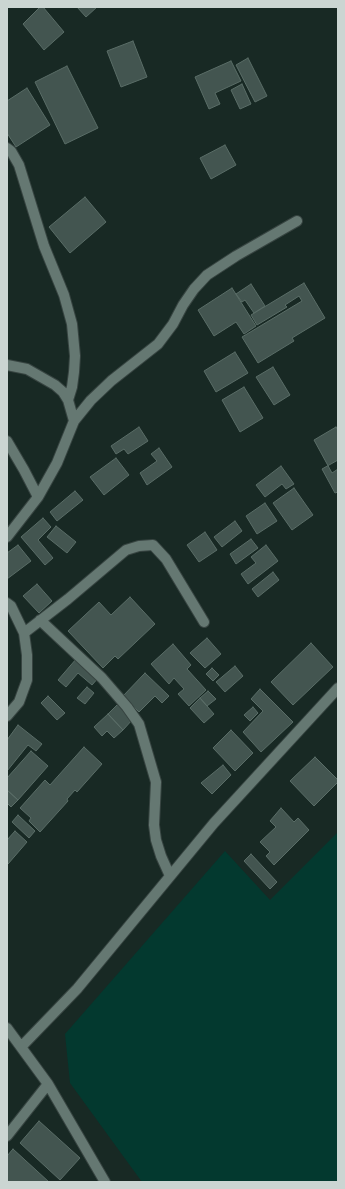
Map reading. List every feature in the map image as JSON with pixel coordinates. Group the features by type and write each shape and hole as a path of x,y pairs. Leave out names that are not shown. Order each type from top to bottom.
{"street":[{"path":"7,148 11,151 19,165 44,246 64,295 72,324 74,372 68,400"},
{"path":"7,537 38,497 57,463 74,421 91,400 111,381 158,344 173,324 194,288 207,276 236,256 297,221"},
{"path":"7,366 27,369 42,376 59,389 68,400 74,421"},
{"path":"7,441 38,497"},
{"path":"24,632 68,599 126,550 139,546 153,545 166,558 204,622"},
{"path":"7,603 24,632 27,655 27,680 20,702 7,716"},
{"path":"40,620 102,678 128,707 140,724 156,782 154,825 156,840 170,876"},
{"path":"21,1047 77,989 153,899 214,823 338,688"},
{"path":"7,1028 48,1084 105,1182"},
{"path":"7,1136 48,1084"}],"green space":[{"path":"338,832 338,1182 142,1182 70,1083 65,1034 225,851 270,900"}],"building":[{"path":"40,7 43,7 64,32 44,50 23,24"},
{"path":"77,7 97,7 86,17"},
{"path":"133,41 147,77 121,87 107,51"},
{"path":"248,58 267,96 255,102 236,65"},
{"path":"231,61 241,81 215,93 220,104 209,109 195,77"},
{"path":"67,66 98,128 65,144 35,82"},
{"path":"242,84 251,104 240,109 231,90"},
{"path":"27,88 50,125 16,147 7,133 7,101"},
{"path":"225,145 236,165 211,179 200,158"},
{"path":"85,197 106,222 70,253 49,227"},
{"path":"304,283 325,318 292,338 294,341 258,363 242,337 302,301 299,296 285,305 287,307 257,325 251,315"},
{"path":"251,284 265,306 254,313 245,300 242,302 236,294"},
{"path":"232,288 256,326 244,334 236,322 214,336 198,310"},
{"path":"235,352 248,373 216,392 204,371"},
{"path":"273,367 290,395 274,405 256,377"},
{"path":"244,387 263,418 240,432 222,400"},
{"path":"139,427 148,441 128,454 124,449 116,454 111,446"},
{"path":"336,427 338,430 338,469 332,473 314,440"},
{"path":"159,448 172,467 147,485 140,473 157,461 151,454"},
{"path":"116,458 129,475 104,495 90,477"},
{"path":"338,460 338,492 335,493 322,469"},
{"path":"281,466 294,484 286,489 282,484 265,497 256,485"},
{"path":"294,488 313,515 292,530 273,503"},
{"path":"75,491 83,500 57,521 50,512"},
{"path":"265,503 277,521 257,534 246,516"},
{"path":"43,518 51,527 38,540 53,558 45,565 21,537"},
{"path":"235,521 242,531 222,547 214,537"},
{"path":"56,526 76,542 67,553 47,537"},
{"path":"205,532 217,550 199,562 187,545"},
{"path":"251,539 258,548 236,564 230,554"},
{"path":"18,545 31,561 7,579 7,553"},
{"path":"266,545 278,561 248,584 241,574 256,563 251,557"},
{"path":"273,572 279,580 258,597 252,589"},
{"path":"37,584 52,601 39,613 23,596"},
{"path":"130,597 155,624 118,659 115,656 103,668 68,631 99,602 111,615"},
{"path":"207,638 221,654 205,668 190,653"},
{"path":"311,643 333,667 293,705 271,682"},
{"path":"173,644 191,665 187,669 206,690 189,706 178,694 184,689 174,678 169,684 151,664"},
{"path":"77,658 99,677 92,685 78,673 66,687 58,680"},
{"path":"235,666 243,676 225,692 216,682"},
{"path":"212,668 219,675 213,681 206,674"},
{"path":"145,673 169,696 162,703 155,696 139,712 123,696"},
{"path":"87,687 94,693 85,704 77,698"},
{"path":"260,689 293,722 261,752 243,732 263,711 251,699"},
{"path":"208,691 216,699 207,706 200,698"},
{"path":"48,696 65,713 57,720 41,703"},
{"path":"200,698 214,714 204,723 190,708"},
{"path":"118,704 133,719 123,730 108,714"},
{"path":"253,707 258,713 250,721 244,715"},
{"path":"108,714 123,730 114,738 107,731 102,736 94,727"},
{"path":"18,725 42,744 36,751 28,745 7,771 7,740"},
{"path":"231,730 253,753 235,771 213,748"},
{"path":"84,747 102,764 77,792 75,790 67,799 68,801 40,832 29,821 31,818 20,808 45,780 50,785"},
{"path":"31,751 48,766 18,800 7,790 7,778"},
{"path":"315,757 338,780 338,782 314,806 290,781"},
{"path":"223,765 231,775 212,794 201,783"},
{"path":"7,790 18,800 11,807 7,803"},
{"path":"281,808 294,822 298,818 309,830 274,865 266,856 270,852 260,842 276,827 270,821"},
{"path":"18,815 35,831 29,838 12,822"},
{"path":"15,831 27,842 8,864 7,840"},
{"path":"251,854 277,882 270,889 244,861"},
{"path":"39,1121 80,1158 60,1180 20,1143"},
{"path":"13,1149 49,1182 9,1182 7,1180 7,1156"}]}
